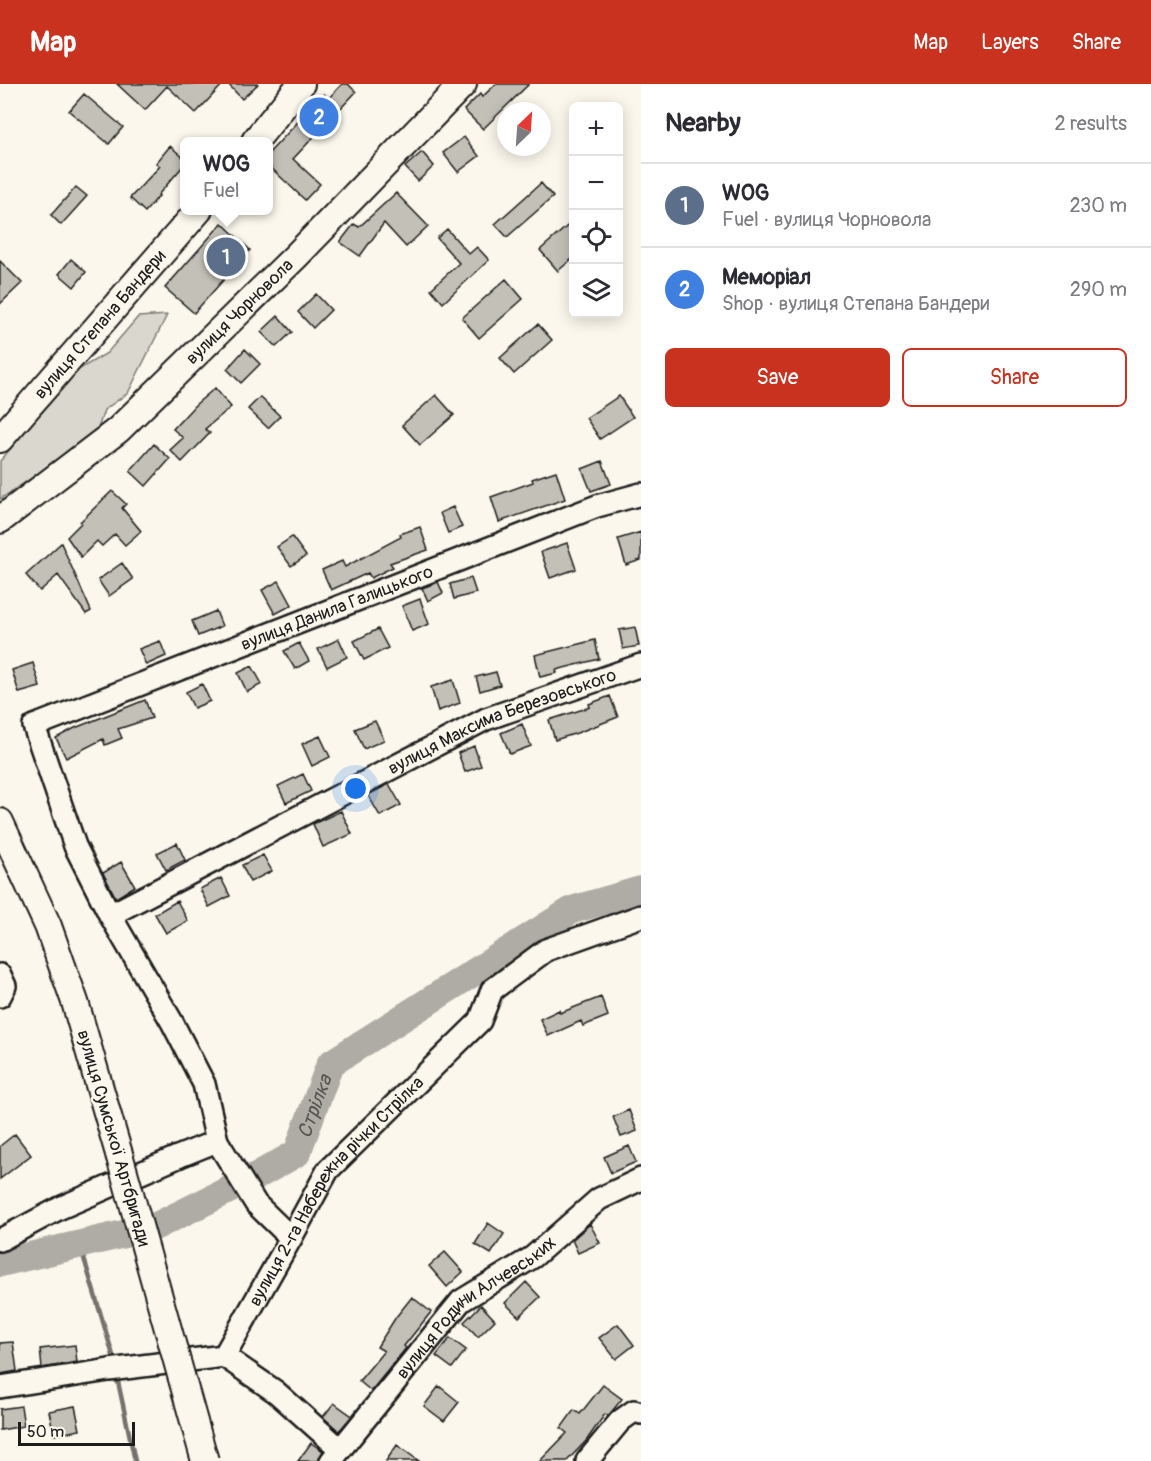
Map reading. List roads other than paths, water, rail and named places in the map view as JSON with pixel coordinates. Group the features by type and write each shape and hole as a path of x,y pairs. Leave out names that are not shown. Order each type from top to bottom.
{"main road":[{"path":"258,137 301,84"},
{"name":"вулиця Чорновола","path":"0,520 118,430 296,256 463,84"},
{"name":"вулиця Степана Бандери","path":"0,439 195,215"},
{"name":"вулиця Сумської Артбригади","path":"0,822 48,926 75,1002 206,1461"}],"street":[{"name":"вулиця Данила Галицького","path":"110,915 75,846 34,726 597,506 641,494"},
{"name":"вулиця Максима Березовського","path":"110,915 486,719 641,665"},
{"path":"110,915 172,1022 204,1084 221,1147 256,1204 291,1238"},
{"name":"вулиця 2-га Набережна річки Стрілка","path":"224,1356 328,1170 480,1021 492,990 546,950 641,916"},
{"path":"0,975 4,986 0,996"},
{"path":"0,1240 60,1208 180,1156 221,1147"},
{"name":"вулиця Родини Алчевських","path":"335,1455 461,1300 533,1257 599,1198 641,1179"},
{"path":"0,1387 108,1370 224,1356 276,1392 335,1455"},
{"path":"587,1461 620,1421 634,1411 641,1413"}],"waterway":[{"name":"Стрілка","path":"0,1263 154,1227 251,1179 297,1153 330,1064 572,910 641,890"},
{"path":"80,1245 115,1362"},
{"path":"117,1377 135,1461"}],"place":[{"name":"Меморіал","path":"319,117"},
{"name":"WOG","path":"226,257"}]}
